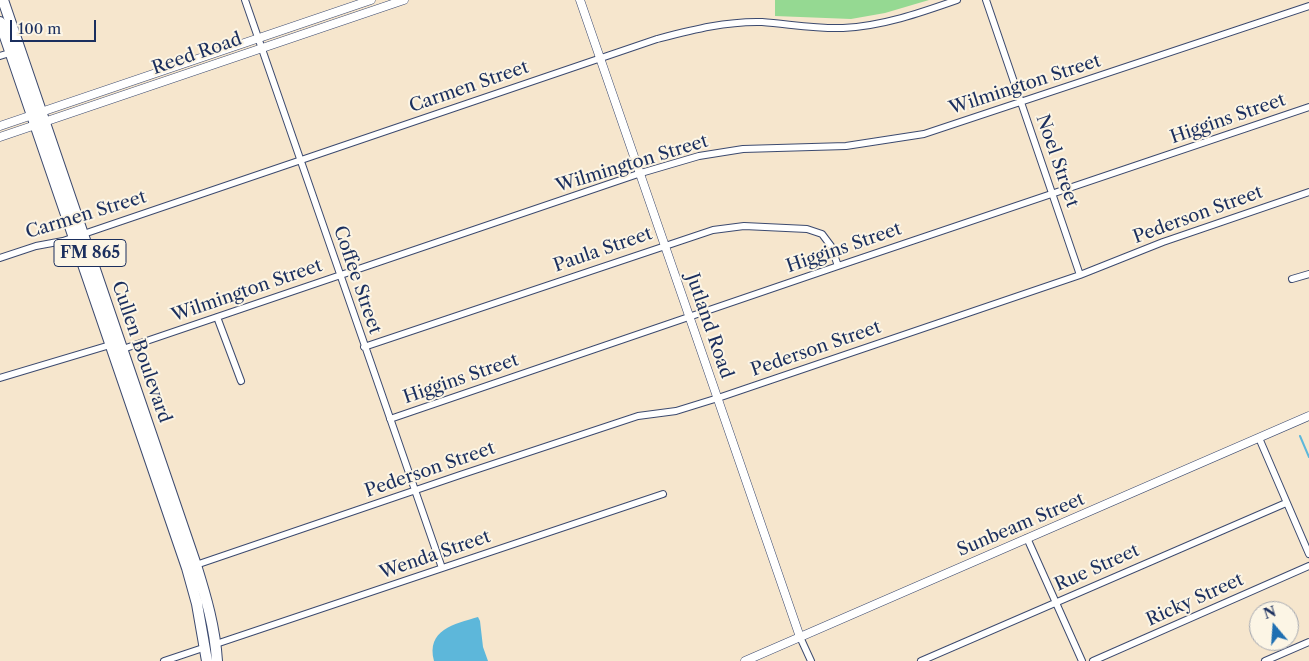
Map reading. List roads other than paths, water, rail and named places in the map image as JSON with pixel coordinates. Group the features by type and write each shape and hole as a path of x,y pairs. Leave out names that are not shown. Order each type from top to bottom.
{"main road":[{"name":"Cullen Boulevard","path":"3,0 15,51 38,119 79,236 123,349 165,502 209,609 211,646 207,661"},
{"name":"Cullen Boulevard","path":"0,22 15,51"},
{"name":"Cullen Boulevard","path":"79,236 110,345 172,494 192,566"},
{"path":"165,502 172,494"},
{"name":"Cullen Boulevard","path":"211,646 218,661"}],"street":[{"name":"Coffee Street","path":"245,0 442,568"},
{"path":"372,0 376,10"},
{"name":"Reed Road","path":"0,137 38,119 129,83 372,0"},
{"name":"Reed Road","path":"0,126 38,119 132,92 404,0"},
{"name":"Jutland Road","path":"580,0 800,637 811,661"},
{"name":"Carmen Street","path":"0,258 36,246 79,236 657,39 702,27 722,24 761,22 850,27 890,21 958,0"},
{"name":"Noel Street","path":"986,0 1080,275"},
{"name":"Wilmington Street","path":"123,349 641,173 699,156 743,149 846,146 924,134 1309,6"},
{"path":"0,56 15,51"},
{"path":"129,83 132,92"},
{"name":"Higgins Street","path":"390,419 1309,107"},
{"name":"Pederson Street","path":"192,566 638,416 676,411 718,398 1080,275 1163,242 1309,192"},
{"name":"Paula Street","path":"364,347 714,230 744,226 808,229 822,234 831,246 838,266"},
{"path":"1292,279 1309,274"},
{"path":"218,318 241,381"},
{"path":"0,378 110,345 123,349"},
{"name":"Sunbeam Street","path":"745,661 1309,416"},
{"path":"1259,438 1309,554"},
{"name":"Wenda Street","path":"164,661 663,494"},
{"name":"Rue Street","path":"921,661 1286,503"},
{"path":"1027,538 1082,661"},
{"name":"Ricky Street","path":"1093,661 1309,566"},
{"path":"1266,661 1309,642"}],"water":[{"path":"478,617 483,647 488,661 434,661 434,642 438,635 451,626"}],"waterway":[{"path":"1300,436 1309,457"}]}
